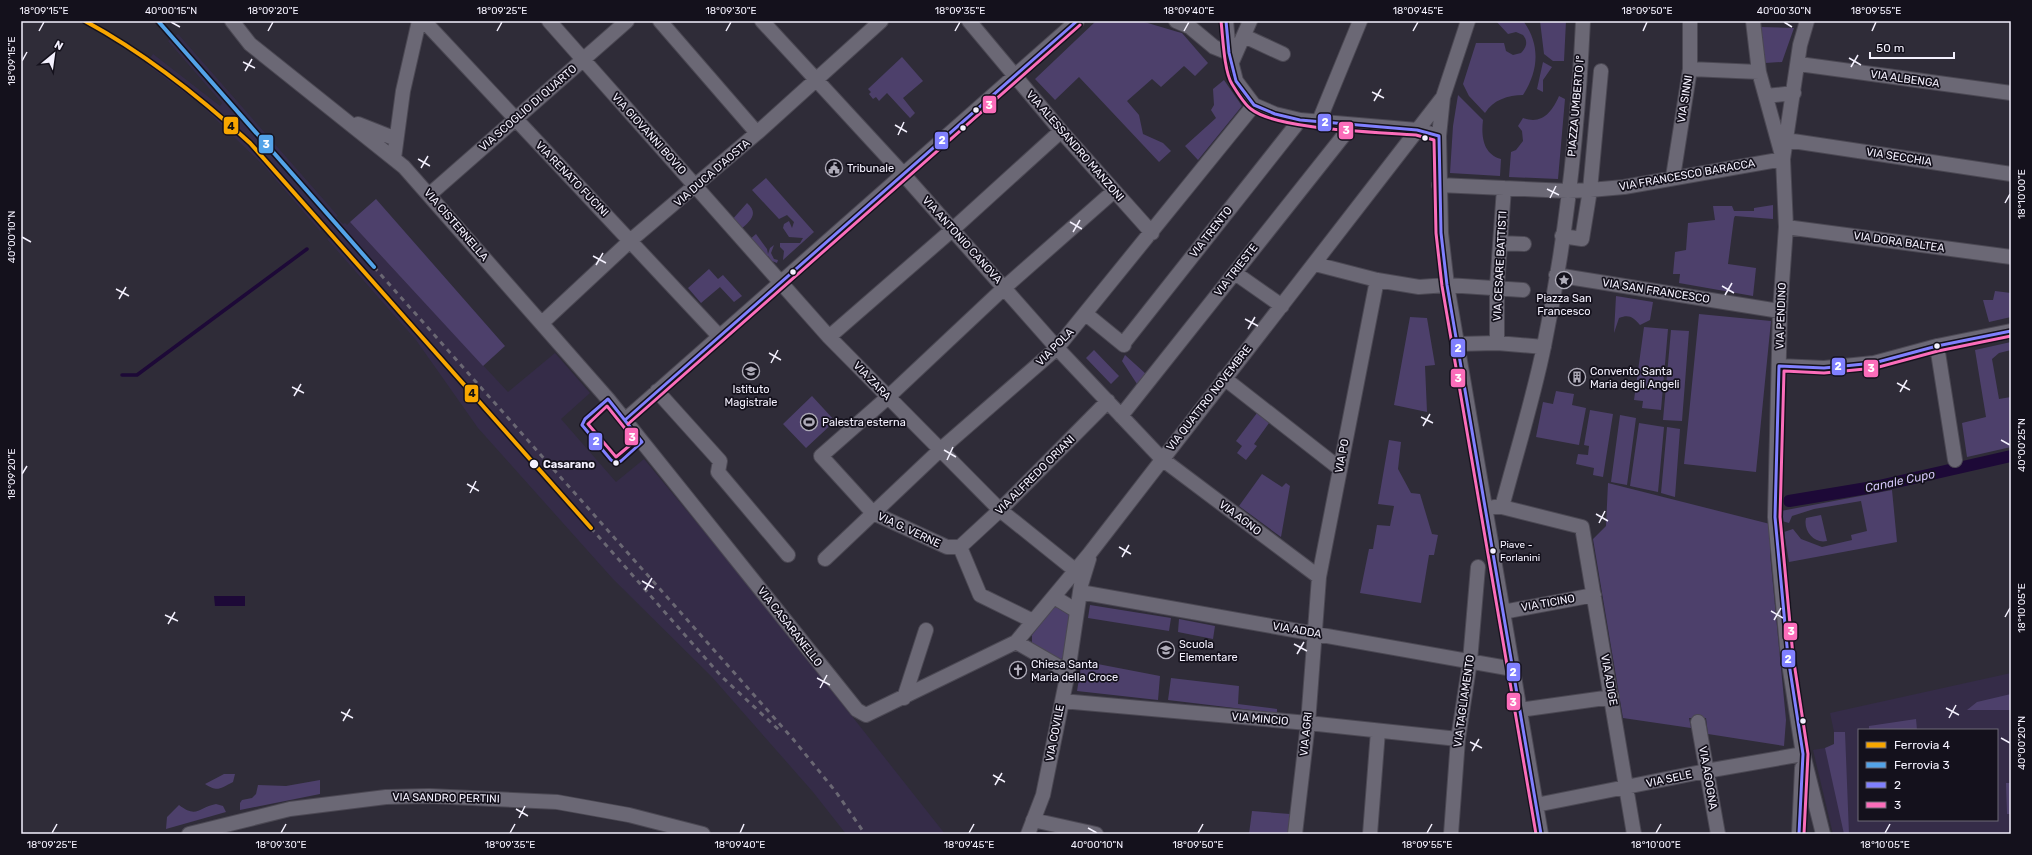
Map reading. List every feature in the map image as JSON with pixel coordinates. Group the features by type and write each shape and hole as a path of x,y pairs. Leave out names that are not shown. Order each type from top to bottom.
{"street":[{"name":"VIA CISTERNELLA","path":"232,21 250,44 394,158 429,195 542,323 608,399 642,442"},
{"path":"394,158 402,91 419,21"},
{"name":"VIA RENATO FUCINI","path":"424,21 515,120 631,240 719,336"},
{"name":"VIA GIOVANNI BOVIO","path":"549,21 780,282"},
{"name":"VIA SCOGLIO DI QUARTO","path":"429,195 627,21"},
{"path":"660,21 757,133"},
{"name":"VIA ANTONIO CANOVA","path":"762,21 904,175 1057,348 1162,459"},
{"name":"VIA ALESSANDRO MANZONI","path":"969,21 1061,131 1152,232"},
{"path":"625,420 1077,21"},
{"path":"1176,21 1190,27 1214,47 1230,57"},
{"path":"1226,21 1230,57 1236,81 1254,105 1275,114 1300,120 1417,130 1439,136"},
{"path":"1230,57 1244,36 1250,21"},
{"path":"1319,121 1360,21"},
{"path":"1468,21 1443,97 1439,136 1441,233 1448,285 1541,834"},
{"name":"PIAZZA UMBERTO I°","path":"1568,191 1581,58 1583,21"},
{"name":"VIA SINNI","path":"1673,177 1690,69 1690,21"},
{"path":"1753,21 1759,72 1783,159"},
{"name":"VIA PENDINO","path":"1807,21 1800,45 1799,64 1783,159 1786,227 1780,311 1775,517 1788,657 1803,754 1823,834"},
{"name":"VIA DUCA D'AOSTA","path":"542,323 631,240 696,187 757,133 815,80 872,24"},
{"path":"1244,36 1283,54"},
{"name":"VIA ALBENGA","path":"1799,64 2011,93"},
{"path":"1690,69 1759,72"},
{"name":"PIAZZA UMBERTO I°","path":"1590,190 1601,71"},
{"path":"1766,96 1794,93"},
{"path":"1417,130 1443,97"},
{"name":"VIA POLA","path":"825,559 941,449 1057,348 1254,105"},
{"path":"344,119 396,139"},
{"name":"VIA TRENTO","path":"1086,314 1124,345 1300,120"},
{"name":"VIA TRIESTE","path":"1121,416 1352,125"},
{"name":"VIA QUATTRO NOVEMBRE","path":"1016,642 1076,571 1224,378 1315,264 1417,130"},
{"path":"829,337 952,230 1061,131"},
{"name":"VIA SECCHIA","path":"1786,140 2011,174"},
{"name":"VIA FRANCESCO BARACCA","path":"1590,190 1624,187 1673,177 1783,159"},
{"path":"1439,185 1568,191 1590,190 1582,239 1562,236"},
{"name":"VIA CESARE BATTISTI","path":"1497,343 1497,287 1504,188"},
{"path":"887,398 1004,288 1114,191"},
{"path":"1485,507 1502,507 1544,347 1568,191"},
{"name":"VIA DORA BALTEA","path":"1786,227 2011,258"},
{"path":"1500,243 1524,244"},
{"path":"1315,264 1377,280 1419,288 1448,285 1497,287 1523,290"},
{"path":"1234,272 1282,306"},
{"name":"VIA SAN FRANCESCO","path":"1556,275 1780,311"},
{"name":"VIA PO","path":"1314,633 1319,577 1339,468 1377,280"},
{"name":"VIA ZARA","path":"780,282 829,337 887,398 941,449 1000,510 1076,571"},
{"path":"1779,366 1824,368 1874,363 1937,346 2011,331"},
{"path":"1458,344 1497,343 1544,347"},
{"path":"1937,346 1956,460"},
{"path":"1224,378 1339,468"},
{"path":"657,391 720,461 718,472 788,555"},
{"name":"VIA G. VERNE","path":"887,398 821,456 873,513 947,547 960,547"},
{"name":"VIA ALFREDO ORIANI","path":"960,547 1000,510 1108,401"},
{"name":"VIA CASARANELLO","path":"642,442 857,710 866,716 1016,642"},
{"name":"VIA AGNO","path":"1162,459 1319,577"},
{"name":"VIA ADIGE","path":"1502,507 1582,527 1634,834"},
{"path":"960,547 980,595 1033,621"},
{"name":"VIA QUATTRO NOVEMBRE","path":"1077,611 1080,592 1090,553"},
{"name":"VIA TAGLIAMENTO","path":"1451,834 1458,739 1470,661 1478,567"},
{"name":"VIA ADDA","path":"1080,592 1513,668"},
{"name":"VIA TICINO","path":"1503,612 1594,595"},
{"path":"1054,597 1077,611"},
{"name":"VIA COVILE","path":"1028,834 1039,826 1043,795 1068,672 1077,611"},
{"path":"904,698 926,630"},
{"name":"VIA AGRI","path":"1295,834 1308,723 1314,633"},
{"path":"1016,642 1068,672"},
{"path":"1520,710 1612,697"},
{"name":"VIA MINCIO","path":"1062,701 1308,723 1458,739"},
{"name":"VIA AGOGNA","path":"1698,722 1718,834"},
{"path":"1370,834 1378,731"},
{"name":"VIA PENDINO","path":"1799,834 1803,754"},
{"name":"VIA SELE","path":"1536,805 1706,771 1803,754"},
{"name":"VIA SANDRO PERTINI","path":"189,834 290,809 386,797 429,796 557,802 629,815 703,834"},
{"path":"1039,826 1096,834"}],"shaded area":[{"path":"1096,21 1141,21 1182,33 1208,63 1195,76 1184,66 1161,87 1152,79 1127,101 1139,115 1143,134 1163,143 1171,151 1159,162 1079,77 1055,100 1035,79"},
{"path":"1496,21 1524,22 1533,40 1536,59 1532,77 1523,95 1501,99 1488,108 1485,113 1469,96 1463,84 1476,43 1504,43 1506,51 1513,55 1521,53 1526,44 1526,40 1523,35 1516,32 1508,34"},
{"path":"1540,21 1566,21 1564,61 1553,61 1544,54"},
{"path":"1760,27 1794,28 1782,62 1765,63"},
{"path":"178,34 338,216 336,217 343,224 345,223 347,225 350,222 508,392 555,353 590,393 561,419 616,482 644,459 746,582 945,834 846,834 813,792 712,677 613,579 478,428 416,340 327,239 330,237 323,229 320,231 264,166 200,104 146,64 153,54 220,106 222,103 168,41"},
{"path":"902,57 923,81 903,98 915,113 910,118 887,93 879,101 876,97 873,99 869,94 871,92 868,89"},
{"path":"1543,62 1552,67 1543,80 1543,92 1537,89"},
{"path":"1224,80 1242,106 1198,160 1185,146 1216,118 1211,110 1214,105 1213,89"},
{"path":"1458,95 1483,120 1482,132 1484,144 1490,153 1501,159 1500,176 1450,173 1453,126"},
{"path":"1559,96 1565,99 1558,179 1509,177 1511,152 1516,150 1523,141 1522,131 1518,126 1523,118 1536,120 1546,116"},
{"path":"766,178 814,232 783,260 784,251 780,247 780,243 800,243 803,238 789,237 783,228 784,224 789,221 792,228 794,222 787,215 779,219 752,190"},
{"path":"376,199 505,346 483,366 350,222"},
{"path":"747,203 753,211 752,218 740,230 731,221"},
{"path":"1773,205 1773,219 1735,216 1734,218 1728,264 1756,268 1753,296 1679,283 1680,274 1673,274 1675,252 1686,250 1688,223 1715,220 1713,206 1732,206 1734,211 1754,211 1754,208"},
{"path":"756,234 767,249 768,254 770,248 774,245 771,253 774,259 778,260 777,263 772,261 768,256 764,257 749,240"},
{"path":"709,269 718,279 723,275 742,296 734,302 720,287 701,303 688,288"},
{"path":"1995,291 2011,293 2011,317 1989,322 1983,300 1993,300"},
{"path":"1616,296 1653,302 1650,320 1640,325 1628,316 1619,318 1614,333"},
{"path":"1699,314 1771,321 1756,472 1684,464"},
{"path":"1410,317 1427,318 1435,365 1425,366 1427,412 1394,405"},
{"path":"1644,327 1668,329 1661,410 1642,408 1643,401 1634,400"},
{"path":"1671,330 1689,331 1682,421 1663,420"},
{"path":"2011,342 2011,350 1999,353 1992,359 1999,399 2011,397 2011,447 1967,457 1962,423 1986,417 1975,350"},
{"path":"1094,350 1119,376 1111,384 1086,358"},
{"path":"1125,355 1146,374 1137,384 1122,361"},
{"path":"1556,391 1574,394 1572,405 1586,408 1579,445 1536,437 1543,402 1553,404"},
{"name":"Palestra esterna","path":"812,396 835,421 806,448 783,424"},
{"path":"1590,410 1613,414 1603,477 1593,475 1594,468 1576,464 1578,454 1588,455 1589,446 1584,445"},
{"path":"1257,413 1269,423 1254,444 1257,446 1246,460 1237,453 1242,446 1236,441"},
{"path":"1620,415 1636,418 1627,485 1611,482"},
{"path":"1639,423 1664,427 1658,492 1630,486"},
{"path":"1667,427 1680,429 1675,497 1661,493"},
{"path":"1389,440 1401,442 1398,469 1411,493 1420,494 1432,534 1438,535 1434,555 1429,555 1421,603 1360,593 1369,549 1373,549 1377,525 1390,526 1394,506 1378,504"},
{"path":"1262,474 1282,487 1286,483 1290,486 1281,537 1239,506"},
{"path":"1608,483 1770,524 1770,554 1786,720 1784,746 1708,734 1706,718 1689,718 1691,728 1623,718 1593,539 1606,526"},
{"path":"1892,490 1897,542 1789,562 1784,532 1793,529 1801,539 1822,547 1852,540 1851,535 1867,531 1861,501 1814,509 1792,516 1789,523 1782,521 1781,511"},
{"path":"1821,515 1827,541 1818,540 1810,536 1806,528 1806,518"},
{"path":"214,596 245,596 245,606 215,606"},
{"path":"1090,605 1171,618 1169,631 1088,618"},
{"path":"1055,606 1069,615 1070,618 1063,657 1060,661 1032,644 1032,635"},
{"path":"1179,619 1215,626 1213,639 1178,632"},
{"path":"1082,661 1160,676 1158,700 1077,691"},
{"path":"2011,673 2011,834 1833,834 1813,750 1831,747 1834,744 1834,732 1830,713"},
{"path":"1171,678 1239,686 1238,704 1277,709 1277,713 1168,700"},
{"path":"2011,694 2011,710 1967,710 1977,702"},
{"path":"1916,719 1917,729 1869,729 1869,726"},
{"path":"1834,732 1845,732 1849,834 1844,834 1825,748 1834,744"},
{"path":"224,774 235,774 233,782 219,789 205,784"},
{"path":"320,780 320,794 240,810 240,803 242,800 252,798 256,794 258,785 286,786"},
{"path":"2006,783 2011,783 2011,814 2007,814"},
{"path":"216,804 223,806 226,812 166,829 167,817 179,805 194,812"},
{"path":"1252,811 1290,814 1288,834 1249,834"}],"waterway":[{"path":"122,375 137,375 307,249"},
{"name":"Canale Cupo","path":"1789,501 1879,486 2011,456"}],"railway":[{"path":"374,267 793,739 836,792 865,834"},
{"path":"591,528 721,676 779,730"}],"rail line":[{"name":"4","path":"85,21 151,62 191,92 250,143 591,528"},
{"name":"3","path":"158,21 374,267"}],"transit line":[{"name":"2","path":"625,420 1077,21"},
{"name":"3","path":"1221,21 1223,45 1229,78 1241,98 1251,109 1264,116 1283,122 1305,126 1416,135 1434,140 1436,233 1442,286 1536,834"},
{"name":"2","path":"1226,21 1229,53 1236,81 1254,105 1275,114 1300,120 1417,130 1439,136 1441,233 1447,285 1541,834"},
{"name":"3","path":"628,424 1080,25"},
{"name":"2","path":"1799,834 1803,754 1788,657 1775,517 1779,366 1824,368 1874,363 1937,346 2011,331"},
{"name":"3","path":"1804,834 1808,754 1793,656 1780,517 1784,371 1824,373 1875,368 1938,351 2011,336"},
{"name":"2","path":"608,399 642,442 621,461 616,463 611,460 582,425 585,419 608,399"},
{"name":"3","path":"607,406 635,441 616,457 588,424 607,406"}],"place":[{"name":"Tribunale","path":"834,168"},
{"name":"Piazza San Francesco","path":"1564,280"},
{"name":"Istituto Magistrale","path":"751,371"},
{"name":"Convento Santa Maria degli Angeli","path":"1577,377"},
{"name":"Palestra esterna","path":"809,422"},
{"name":"Casarano","path":"534,464"},
{"name":"Piave - Forlanini","path":"1493,551"},
{"name":"Scuola Elementare","path":"1166,650"},
{"name":"Chiesa Santa Maria della Croce","path":"1018,670"}]}
